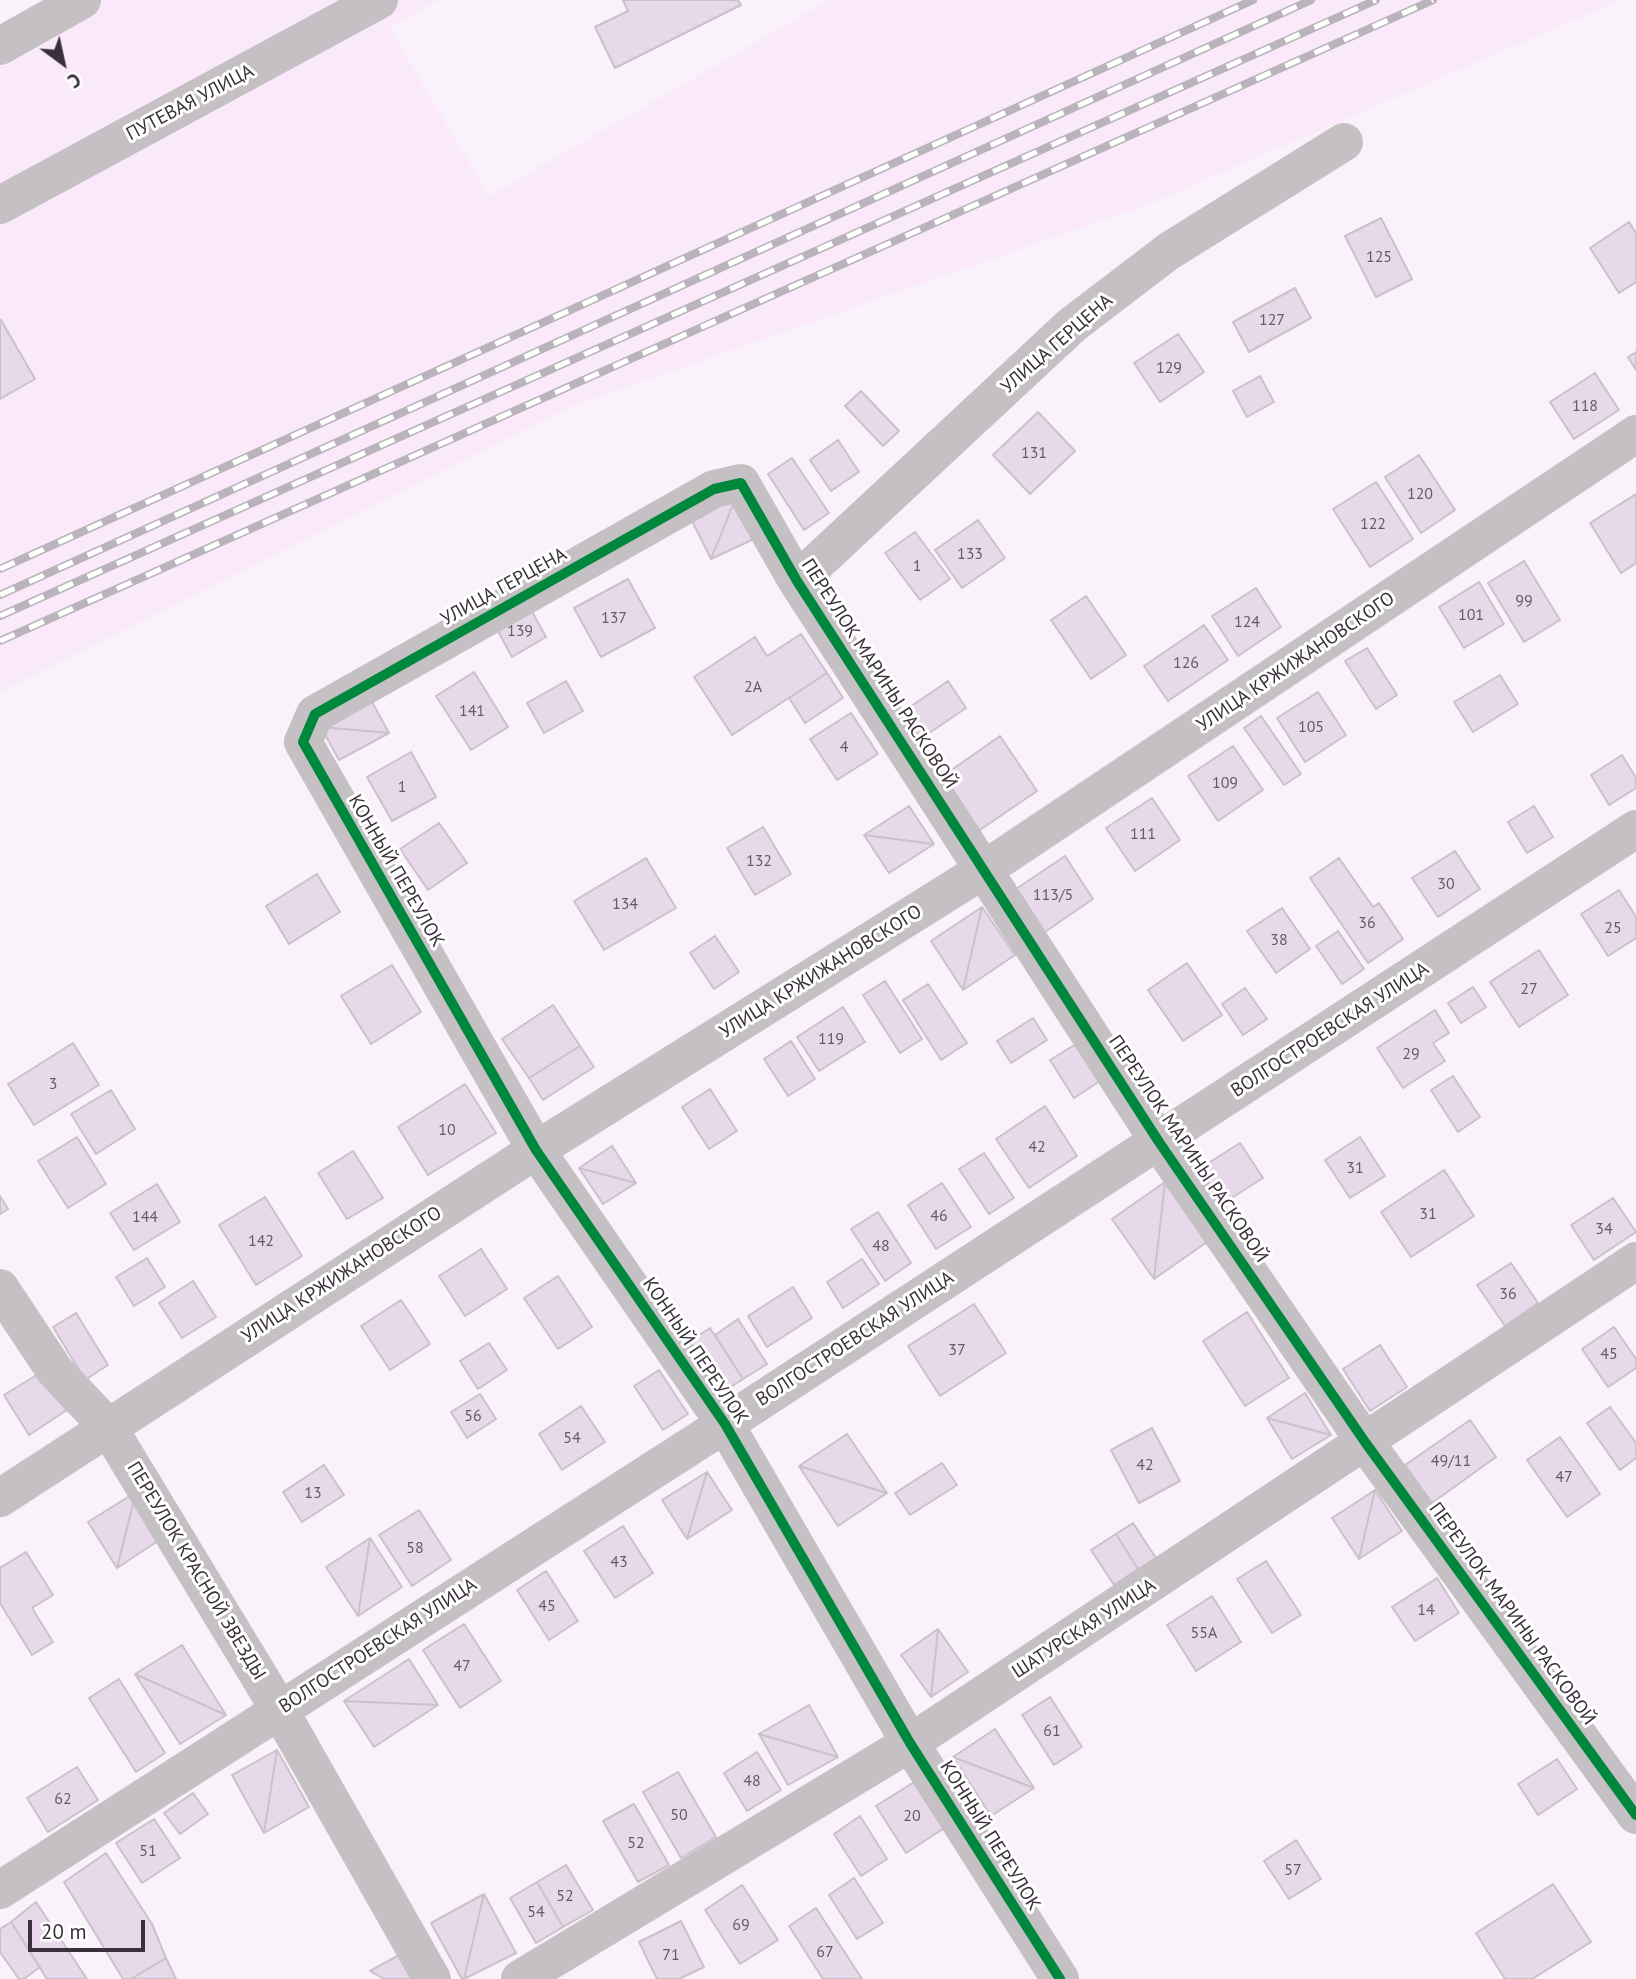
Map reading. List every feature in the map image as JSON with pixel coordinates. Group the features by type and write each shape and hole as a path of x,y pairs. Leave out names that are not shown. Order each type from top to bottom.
{"street":[{"path":"0,46 82,0"},
{"name":"ПУТЕВАЯ УЛИЦА","path":"0,205 379,0"},
{"name":"УЛИЦА ГЕРЦЕНА","path":"797,581 1072,325 1170,251 1344,142"},
{"name":"УЛИЦА КРЖИЖАНОВСКОГО","path":"0,1498 536,1150 985,869 1636,435"},
{"name":"УЛИЦА ГЕРЦЕНА","path":"303,742 315,714 713,489 741,483"},
{"name":"ПЕРЕУЛОК МАРИНЫ РАСКОВОЙ","path":"741,483 797,581 1159,1142 1365,1442 1636,1815"},
{"name":"КОННЫЙ ПЕРЕУЛОК","path":"303,742 536,1150 725,1424 911,1743 1060,1979"},
{"name":"ВОЛГОСТРОЕВСКАЯ УЛИЦА","path":"0,1890 725,1424 1636,829"},
{"name":"ШАТУРСКАЯ УЛИЦА","path":"520,1979 911,1743 1636,1261"},
{"name":"ПЕРЕУЛОК КРАСНОЙ ЗВЕЗДЫ","path":"0,1288 55,1371 108,1427 279,1709 432,1979"}],"shaded area":[{"path":"87,0 438,0 390,28 489,196 829,0 1621,0 1152,203 573,406 0,692 0,48"}],"building":[{"path":"623,0 738,0 741,5 615,68 595,27 628,11"},
{"path":"1381,218 1412,279 1376,297 1345,236"},
{"path":"1629,222 1636,233 1636,282 1619,293 1590,248"},
{"path":"1295,288 1311,318 1249,352 1233,322"},
{"path":"0,321 35,379 0,399"},
{"path":"1178,334 1204,372 1160,402 1134,363"},
{"path":"1636,352 1636,370 1628,357"},
{"path":"1595,373 1619,410 1574,439 1550,402"},
{"path":"1260,376 1274,402 1247,417 1233,391"},
{"path":"861,391 899,431 883,446 845,406"},
{"path":"1038,412 1075,451 1030,494 993,455"},
{"path":"838,440 859,472 831,491 810,460"},
{"path":"1419,455 1455,510 1421,533 1385,477"},
{"path":"792,458 829,513 804,530 768,474"},
{"path":"1376,482 1413,539 1370,567 1333,509"},
{"path":"1636,494 1636,563 1621,573 1590,523"},
{"path":"736,497 756,538 711,559"},
{"path":"736,497 711,559 691,519"},
{"path":"978,520 1005,558 962,588 935,550"},
{"path":"915,532 950,579 920,600 885,553"},
{"path":"1524,561 1560,620 1524,642 1488,583"},
{"path":"628,579 655,628 601,657 574,608"},
{"path":"1479,582 1504,624 1464,648 1439,607"},
{"path":"1256,588 1281,627 1238,656 1212,616"},
{"path":"1086,596 1126,655 1091,679 1051,620"},
{"path":"528,604 546,637 512,657 494,624"},
{"path":"1204,625 1228,660 1168,701 1144,666"},
{"path":"801,634 827,673 732,735 694,677 755,637 767,656"},
{"path":"1367,648 1397,695 1376,709 1345,661"},
{"path":"474,672 508,727 471,750 436,696"},
{"path":"827,673 843,698 805,723 789,698"},
{"path":"1500,675 1518,704 1473,732 1454,702"},
{"path":"566,681 583,711 544,733 527,703"},
{"path":"948,681 966,708 919,740 901,713"},
{"path":"1318,692 1346,735 1305,762 1277,718"},
{"path":"371,700 389,733 321,727"},
{"path":"851,713 878,754 837,780 810,739"},
{"path":"1261,716 1301,774 1284,785 1244,728"},
{"path":"321,727 389,733 339,760"},
{"path":"1000,736 1037,791 977,832 940,778"},
{"path":"1233,746 1263,790 1218,821 1188,776"},
{"path":"411,752 436,797 392,821 367,777"},
{"path":"1622,755 1636,778 1636,788 1609,805 1591,775"},
{"path":"1152,798 1180,840 1135,871 1106,828"},
{"path":"909,806 934,844 864,835"},
{"path":"1534,806 1553,837 1527,853 1508,822"},
{"path":"439,823 467,863 428,890 400,849"},
{"path":"763,827 791,874 755,895 727,848"},
{"path":"864,835 934,844 889,873"},
{"path":"1455,851 1480,889 1438,917 1412,878"},
{"path":"1065,856 1093,899 1042,934 1013,891"},
{"path":"646,858 676,908 604,950 574,901"},
{"path":"1339,858 1373,907 1379,903 1403,939 1368,963 1310,878"},
{"path":"317,874 340,912 289,944 266,906"},
{"path":"1619,890 1636,917 1636,938 1608,956 1581,914"},
{"path":"982,907 963,990 931,941"},
{"path":"982,907 1015,955 963,990"},
{"path":"1282,908 1310,949 1276,973 1247,931"},
{"path":"1338,931 1364,969 1342,984 1316,946"},
{"path":"715,936 739,972 714,989 690,953"},
{"path":"1539,950 1568,995 1519,1027 1490,982"},
{"path":"1187,963 1222,1015 1183,1041 1148,990"},
{"path":"392,965 421,1012 371,1044 341,996"},
{"path":"885,981 922,1039 900,1053 863,995"},
{"path":"928,984 967,1043 941,1060 903,1000"},
{"path":"1473,987 1486,1007 1461,1023 1448,1003"},
{"path":"1245,988 1267,1019 1243,1035 1222,1004"},
{"path":"553,1005 580,1046 529,1078 502,1039"},
{"path":"843,1007 865,1042 819,1071 797,1037"},
{"path":"1435,1010 1449,1033 1433,1043 1445,1061 1403,1088 1377,1048"},
{"path":"1033,1018 1047,1040 1011,1063 997,1041"},
{"path":"791,1041 815,1079 788,1096 764,1059"},
{"path":"73,1043 99,1085 34,1125 8,1084"},
{"path":"1076,1044 1100,1081 1074,1098 1050,1060"},
{"path":"580,1046 594,1067 543,1100 529,1078"},
{"path":"1453,1076 1480,1117 1458,1132 1431,1090"},
{"path":"465,1084 496,1133 428,1175 398,1127"},
{"path":"710,1089 737,1131 709,1149 682,1107"},
{"path":"111,1090 135,1129 96,1154 71,1114"},
{"path":"1045,1106 1077,1156 1029,1188 996,1139"},
{"path":"77,1137 106,1184 68,1208 38,1161"},
{"path":"1360,1137 1385,1176 1350,1198 1325,1160"},
{"path":"1240,1143 1263,1178 1222,1204 1199,1169"},
{"path":"612,1146 636,1183 579,1168"},
{"path":"353,1151 383,1198 347,1219 318,1173"},
{"path":"984,1153 1014,1198 989,1214 959,1169"},
{"path":"579,1168 636,1183 603,1204"},
{"path":"1444,1170 1474,1216 1411,1257 1381,1212"},
{"path":"1165,1182 1207,1242 1154,1279"},
{"path":"1165,1182 1154,1279 1112,1219"},
{"path":"942,1183 971,1227 936,1249 908,1205"},
{"path":"157,1184 180,1222 134,1250 110,1213"},
{"path":"0,1196 8,1209 0,1214"},
{"path":"265,1197 302,1256 256,1285 219,1225"},
{"path":"1613,1198 1636,1232 1594,1260 1571,1225"},
{"path":"878,1212 911,1263 885,1281 851,1229"},
{"path":"481,1249 507,1289 465,1316 439,1276"},
{"path":"147,1258 165,1287 134,1306 116,1277"},
{"path":"862,1259 879,1284 843,1308 827,1282"},
{"path":"1511,1263 1538,1303 1505,1326 1477,1285"},
{"path":"558,1276 592,1327 558,1349 524,1298"},
{"path":"193,1281 216,1317 182,1338 159,1303"},
{"path":"793,1287 812,1318 767,1347 748,1316"},
{"path":"401,1300 430,1344 390,1370 361,1326"},
{"path":"974,1304 1006,1353 940,1396 908,1346"},
{"path":"1247,1312 1289,1378 1245,1406 1203,1341"},
{"path":"76,1313 108,1365 85,1380 53,1327"},
{"path":"738,1319 767,1364 743,1379 715,1335"},
{"path":"1614,1327 1636,1359 1636,1368 1608,1387 1582,1349"},
{"path":"710,1328 743,1379 723,1392 690,1341"},
{"path":"489,1343 507,1370 478,1389 460,1361"},
{"path":"1380,1345 1407,1387 1370,1411 1343,1369"},
{"path":"659,1370 688,1414 663,1430 634,1386"},
{"path":"43,1371 67,1410 29,1435 4,1395"},
{"path":"1305,1393 1331,1435 1267,1418"},
{"path":"480,1394 496,1419 467,1438 451,1412"},
{"path":"581,1406 605,1442 562,1470 539,1434"},
{"path":"1610,1407 1636,1443 1636,1458 1620,1470 1587,1423"},
{"path":"1267,1418 1331,1435 1292,1459"},
{"path":"1470,1420 1496,1457 1432,1503 1405,1465"},
{"path":"1152,1428 1180,1481 1139,1503 1111,1450"},
{"path":"847,1434 887,1493 799,1466"},
{"path":"1560,1437 1600,1494 1567,1517 1527,1460"},
{"path":"942,1463 957,1485 910,1515 895,1493"},
{"path":"324,1465 344,1495 302,1522 283,1492"},
{"path":"799,1466 887,1493 838,1526"},
{"path":"707,1472 732,1510 687,1539"},
{"path":"707,1472 687,1539 662,1500"},
{"path":"1375,1490 1402,1531 1359,1559"},
{"path":"1375,1490 1359,1559 1332,1518"},
{"path":"136,1492 164,1537 117,1568"},
{"path":"136,1492 117,1568 88,1522"},
{"path":"419,1510 451,1560 412,1586 379,1535"},
{"path":"1133,1523 1156,1558 1138,1569 1116,1534"},
{"path":"623,1526 653,1573 615,1598 584,1551"},
{"path":"1116,1534 1138,1569 1114,1585 1091,1550"},
{"path":"370,1538 358,1616 326,1567"},
{"path":"370,1538 402,1587 358,1616"},
{"path":"26,1552 53,1595 32,1608 53,1642 32,1655 0,1603 0,1568"},
{"path":"1266,1561 1301,1615 1272,1633 1237,1579"},
{"path":"546,1571 578,1621 549,1640 517,1590"},
{"path":"1437,1578 1459,1613 1415,1641 1392,1607"},
{"path":"1212,1596 1241,1642 1196,1671 1167,1625"},
{"path":"464,1624 501,1681 460,1708 423,1650"},
{"path":"938,1629 968,1672 931,1697"},
{"path":"938,1629 931,1697 901,1655"},
{"path":"182,1645 226,1715 135,1674"},
{"path":"409,1659 438,1705 344,1701"},
{"path":"135,1674 226,1715 180,1744"},
{"path":"119,1679 165,1753 136,1772 89,1698"},
{"path":"1050,1697 1082,1747 1054,1765 1022,1715"},
{"path":"344,1701 438,1705 374,1747"},
{"path":"809,1705 838,1757 759,1734"},
{"path":"995,1729 1034,1788 953,1757"},
{"path":"759,1734 838,1757 788,1785"},
{"path":"277,1750 309,1807 264,1833"},
{"path":"277,1750 264,1833 232,1775"},
{"path":"757,1752 781,1790 747,1811 724,1773"},
{"path":"953,1757 1034,1788 991,1816"},
{"path":"1557,1759 1577,1789 1538,1815 1518,1784"},
{"path":"77,1767 98,1800 48,1832 27,1798"},
{"path":"678,1772 716,1837 681,1858 643,1792"},
{"path":"919,1779 949,1825 906,1853 876,1806"},
{"path":"193,1793 208,1814 180,1834 164,1813"},
{"path":"634,1804 669,1865 638,1882 603,1821"},
{"path":"860,1816 887,1859 861,1876 834,1834"},
{"path":"154,1819 180,1858 142,1883 116,1843"},
{"path":"1296,1840 1321,1879 1289,1899 1264,1861"},
{"path":"106,1853 152,1924 166,1958 131,1979 123,1979 64,1882"},
{"path":"566,1865 593,1910 563,1927 537,1882"},
{"path":"854,1878 883,1923 857,1939 829,1895"},
{"path":"537,1882 563,1927 536,1943 510,1898"},
{"path":"1553,1884 1591,1942 1532,1979 1505,1979 1476,1933"},
{"path":"742,1885 778,1940 740,1964 705,1910"},
{"path":"484,1894 464,1979 462,1979 431,1923"},
{"path":"484,1894 516,1953 464,1979"},
{"path":"36,1902 87,1979 47,1979 11,1922"},
{"path":"816,1908 862,1979 823,1979 789,1926"},
{"path":"681,1921 704,1967 679,1979 657,1979 639,1942"},
{"path":"11,1922 40,1967 24,1979 19,1979 0,1952 0,1929"},
{"path":"401,1954 414,1979 384,1979 370,1971"},
{"path":"166,1958 176,1979 131,1979"}],"railway":[{"path":"0,569 1253,0"},
{"path":"0,595 1311,0"},
{"path":"0,616 1376,0"},
{"path":"0,641 1433,0"}],"cycle path":[{"path":"1060,1979 910,1743 725,1424 536,1150 303,742 315,714 714,489 741,483 797,581 1159,1142 1365,1442 1636,1815"}]}
